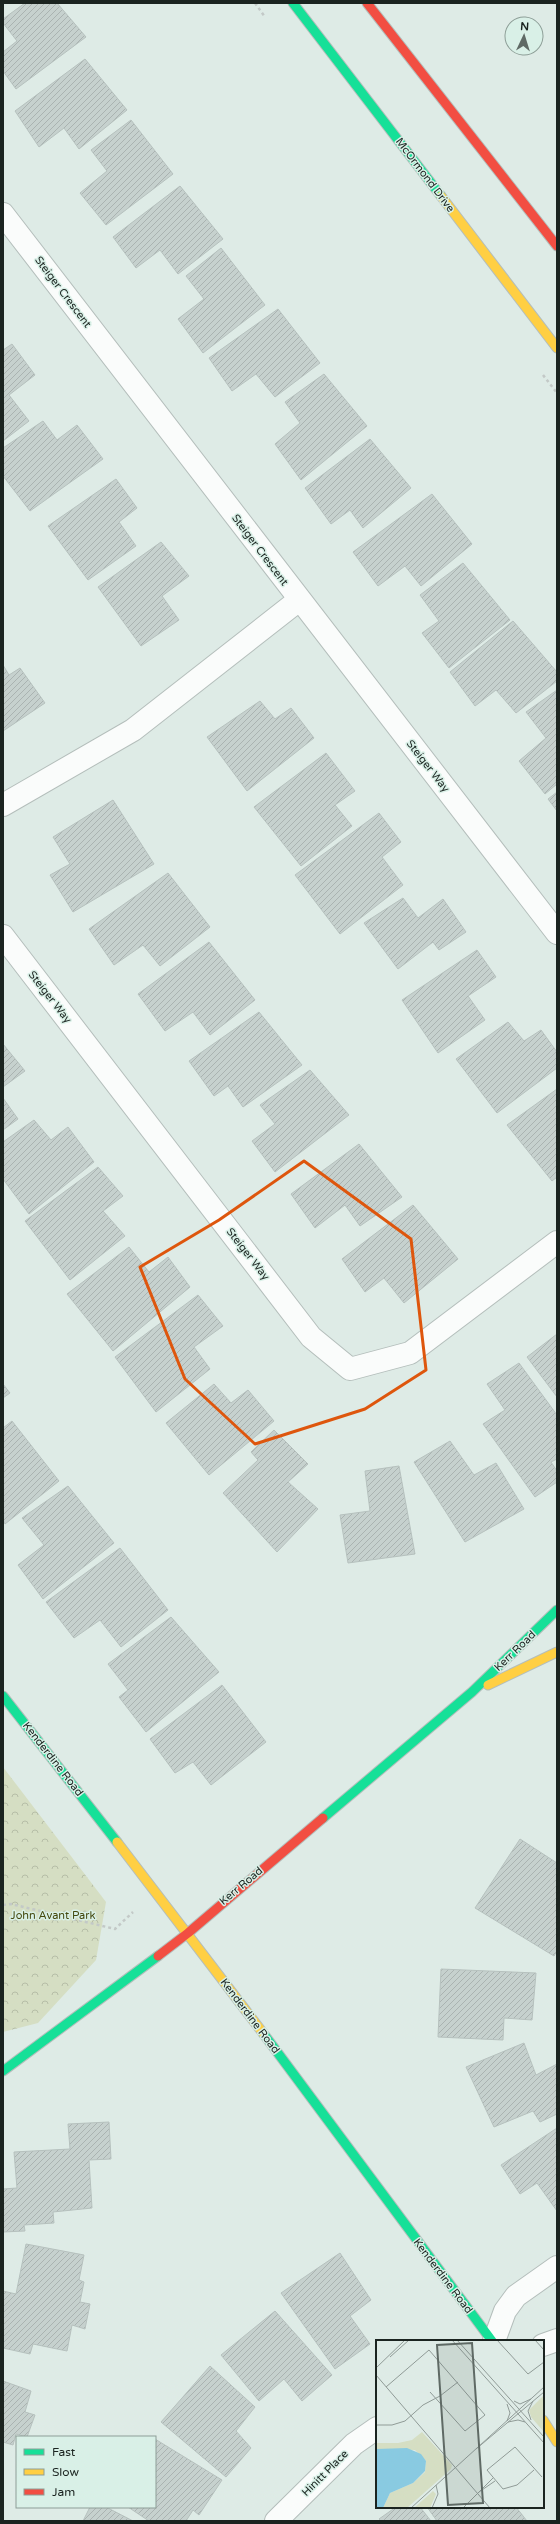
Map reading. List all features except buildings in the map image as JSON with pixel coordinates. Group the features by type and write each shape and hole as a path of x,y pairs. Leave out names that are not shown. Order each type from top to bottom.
{"street":[{"name":"McOrmond Drive","path":"293,3 557,348"},
{"path":"367,3 557,246"},
{"name":"Steiger Crescent","path":"3,214 298,600"},
{"path":"3,805 133,730 298,600"},
{"name":"Steiger Way","path":"298,600 557,933"},
{"name":"Steiger Way","path":"3,936 311,1337 350,1370 410,1353 557,1242"},
{"name":"Kerr Road","path":"3,2071 188,1933 472,1692 557,1610"},
{"name":"Kerr Road","path":"472,1692 557,1652"},
{"name":"Kenderdine Road","path":"3,1696 188,1933 492,2340"},
{"path":"493,2340 505,2311 516,2296 557,2267"},
{"path":"544,2345 557,2340"},
{"path":"544,2422 557,2442"},
{"name":"Hinitt Place","path":"276,2521 354,2444 376,2429"}],"path":[{"path":"3,1905 11,1904 115,1929 156,1892"}],"highlighted area":[{"path":"304,1161 411,1239 426,1370 365,1409 255,1444 185,1379 140,1267 219,1220"}],"green space":[{"name":"John Avant Park","path":"3,1767 106,1902 96,1960 38,2023 3,2032"}],"traffic: fast":[{"path":"293,3 441,196"},
{"path":"323,1818 472,1692 557,1610"},
{"path":"3,1696 117,1842"},
{"path":"3,2071 158,1956"},
{"path":"263,2033 491,2340"}],"traffic: slow":[{"path":"441,196 557,348"},
{"path":"488,1685 557,1652"},
{"path":"117,1842 263,2033"},
{"path":"544,2422 557,2442"}],"traffic: jam":[{"path":"367,3 557,246"},
{"path":"158,1956 188,1933 323,1818"}]}
